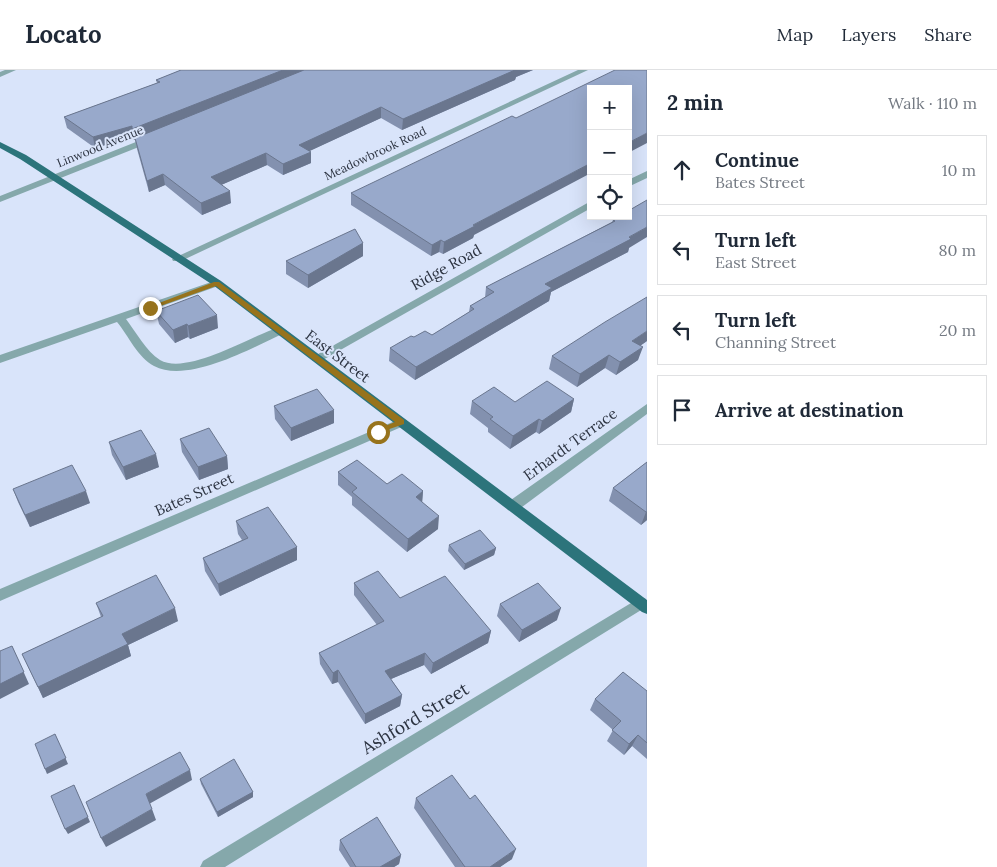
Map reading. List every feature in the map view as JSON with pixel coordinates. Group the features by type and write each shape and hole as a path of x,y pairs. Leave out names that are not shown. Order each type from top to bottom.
{"main road":[{"name":"East Street","path":"0,145 217,283 644,606"}],"street":[{"path":"0,75 12,70"},
{"name":"Meadowbrook Road","path":"177,259 584,70"},
{"name":"Linwood Avenue","path":"0,199 160,136"},
{"path":"632,182 647,174"},
{"name":"Ridge Road","path":"317,358 587,206"},
{"path":"0,359 217,283"},
{"path":"120,318 156,363 172,370 189,368 280,331"},
{"name":"Erhardt Terrace","path":"513,506 647,408"},
{"name":"Bates Street","path":"0,595 402,422"},
{"name":"Ashford Street","path":"210,867 644,606"}],"building":[{"path":"181,70 283,70 132,129 132,126 93,137 64,117 160,82 156,80"},
{"path":"304,70 515,70 403,119 381,107 299,145 311,152 283,164 266,153 211,177 230,191 201,203 163,174 147,181 135,138"},
{"path":"615,70 647,70 647,133 632,141 632,85 587,85 587,165 444,242 441,240 432,245 351,193 512,116 516,118"},
{"path":"647,200 647,227 629,237 631,239 545,284 552,288 416,367 390,348 411,336 414,337 425,331 432,335 474,309 470,306 494,292 486,287 615,221 613,220 632,220 632,209"},
{"path":"355,229 363,243 308,275 286,261"},
{"path":"198,295 217,315 173,330 156,311"},
{"path":"647,297 647,331 632,341 643,347 620,362 609,355 580,374 552,356 605,322"},
{"path":"547,381 574,399 542,421 539,419 513,436 490,419 493,417 472,401 494,387 515,402"},
{"path":"317,389 334,410 291,428 274,406"},
{"path":"209,428 227,456 198,467 180,439"},
{"path":"141,430 156,454 123,467 109,442"},
{"path":"357,460 387,484 402,474 423,491 416,497 439,516 408,539 352,492 357,488 338,472"},
{"path":"647,462 647,512 646,512 613,488"},
{"path":"72,465 86,491 25,515 13,489"},
{"path":"268,507 297,547 218,584 203,558 248,538 236,521"},
{"path":"480,530 496,548 465,564 449,545"},
{"path":"378,571 400,598 445,576 491,631 433,663 425,653 385,671 402,695 365,714 338,670 333,673 319,653 384,621 354,583"},
{"path":"156,575 175,608 122,634 128,644 38,687 22,654 103,616 96,603"},
{"path":"538,583 561,608 522,630 500,604"},
{"path":"12,646 24,672 0,684 0,651"},
{"path":"623,672 647,691 647,743 638,735 629,744 612,730 621,721 595,699"},
{"path":"55,734 66,758 45,769 35,744"},
{"path":"180,752 190,770 146,794 152,809 101,838 86,802"},
{"path":"234,759 253,792 217,812 200,779"},
{"path":"452,775 470,799 475,795 516,849 490,867 465,867 416,798"},
{"path":"74,785 88,817 65,829 51,796"},
{"path":"377,817 401,855 380,867 356,867 340,840"}],"route":[{"path":"150,308 217,283 402,422 378,432"}]}
